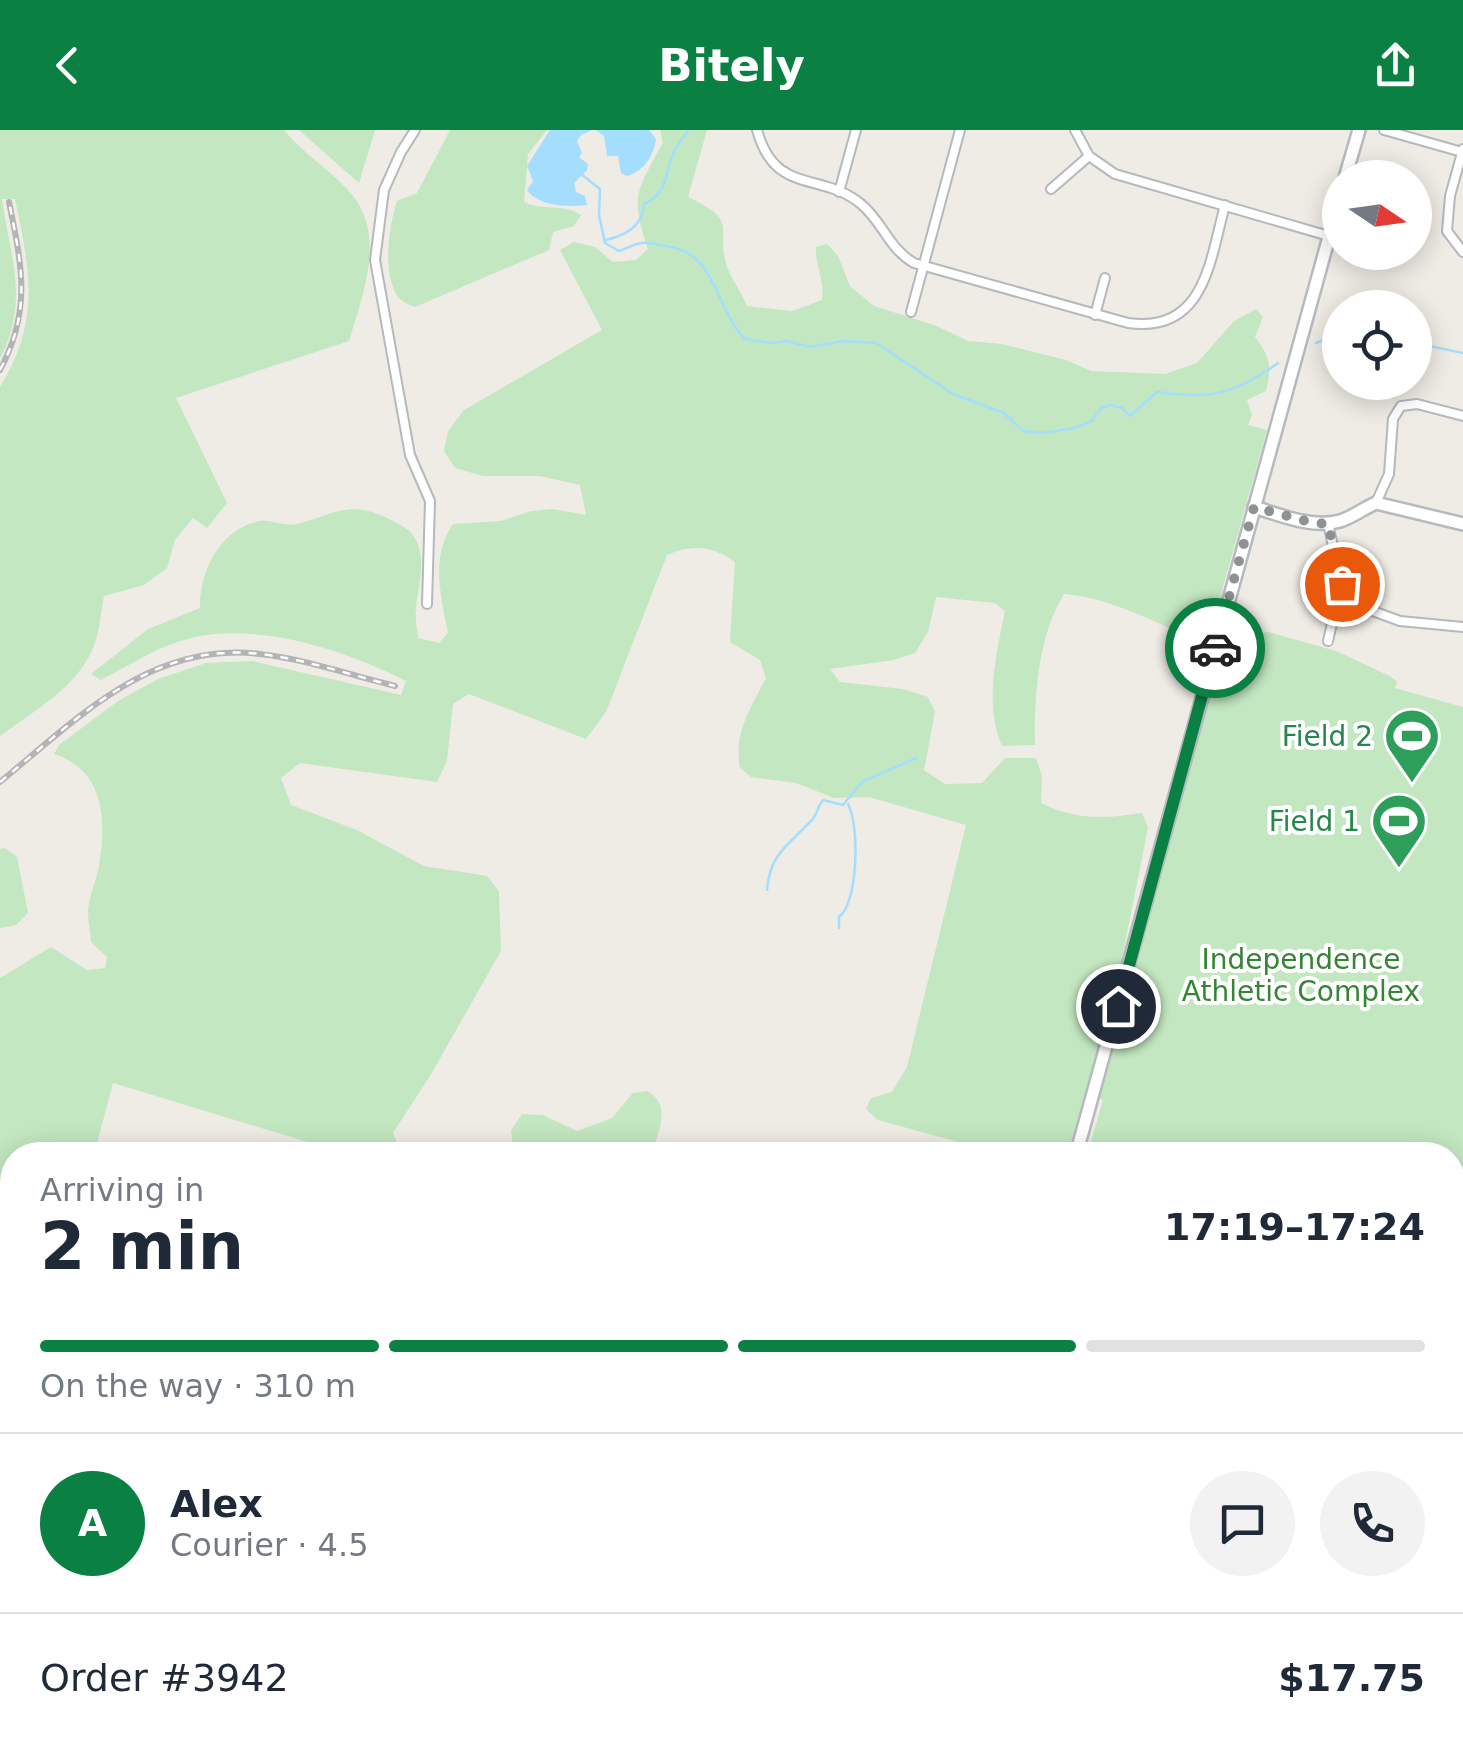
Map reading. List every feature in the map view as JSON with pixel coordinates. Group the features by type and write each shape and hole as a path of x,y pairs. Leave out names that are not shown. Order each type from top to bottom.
{"street":[{"path":"415,130 384,190 374,260 410,455 430,501 427,604"},
{"path":"757,130 775,166 791,178 839,192 867,209 900,255 923,266 1148,325 1173,318 1188,307 1201,289 1225,205"},
{"path":"839,192 856,130"},
{"path":"911,312 960,130"},
{"path":"1075,130 1089,156 1115,174 1322,234"},
{"path":"1351,160 1359,130"},
{"path":"1384,130 1463,151 1450,196 1447,231 1463,252"},
{"path":"1051,189 1089,156"},
{"path":"1080,1142 1322,261"},
{"path":"1095,314 1105,278"},
{"path":"1254,507 1313,523 1342,521 1376,503 1388,474 1393,420 1401,406 1408,402 1463,416"},
{"path":"1376,503 1463,524"},
{"path":"1328,524 1342,584 1328,642"},
{"path":"1340,599 1400,622 1463,626"}],"green space":[{"path":"0,130 284,130 353,196 363,212 370,248 365,287 349,341 176,398 227,503 207,528 193,518 175,540 167,568 144,585 104,596 95,643 79,672 55,696 0,736 0,387 22,340 28,272 15,199 2,199 16,298 9,338 0,359"},
{"path":"299,130 375,130 359,183"},
{"path":"450,130 547,130 528,154 524,202 581,215 574,226 553,232 549,250 415,307 400,299 390,278 391,223 397,201 417,193"},
{"path":"660,130 707,130 688,197 721,220 728,269 747,306 792,311 822,300 816,247 827,244 838,256 850,286 874,306 937,326 968,341 1002,344 1066,360 1091,371 1165,374 1197,363 1234,321 1256,309 1263,317 1255,337 1268,362 1268,383 1266,391 1247,400 1252,415 1248,425 1267,430 1207,644 1119,607 1064,594 1048,629 1039,667 1035,745 1002,746 997,730 993,679 1005,611 995,603 936,597 928,632 915,653 830,669 840,682 903,689 928,697 935,712 924,770 945,784 982,783 1005,758 1036,758 1042,776 1041,803 1090,817 1142,813 1148,828 1116,988 1075,1142 958,1142 878,1120 866,1109 871,1098 892,1092 907,1067 966,825 869,797 834,798 796,783 751,777 740,768 741,732 766,678 760,660 730,642 735,562 702,548 667,555 606,712 586,739 469,694 453,704 447,761 437,782 300,763 281,778 291,805 357,830 424,866 487,876 499,891 501,951 393,1133 397,1142 307,1142 113,1083 97,1142 0,1142 0,978 51,947 87,970 105,968 107,957 91,942 88,915 101,848 98,798 83,772 71,761 54,754 59,745 118,701 158,679 206,663 252,661 401,695 406,681 356,659 302,642 245,634 179,641 101,680 91,674 148,629 200,608 203,580 215,553 246,525 260,521 297,524 350,509 372,512 402,526 420,550 418,638 439,643 448,633 439,563 453,524 501,521 553,509 586,515 580,485 539,476 483,476 455,468 444,451 448,431 464,410 602,330 560,250 574,242 595,247 613,262 636,260 648,249 639,216 639,193 663,142"},
{"name":"Independence Athletic Complex","path":"1268,632 1336,651 1390,676 1397,682 1395,688 1463,707 1463,1142 1091,1142 1103,1100 1098,1098 1224,641 1232,643 1235,636"},
{"path":"5,848 17,857 28,913 16,925 0,928 0,849"},
{"path":"647,1091 660,1104 656,1142 512,1142 511,1131 522,1114 543,1115 577,1131 612,1118 633,1093"}],"water":[{"path":"550,130 592,130 577,141 582,153 579,157 588,164 574,183 587,205 554,205 538,200 527,190 533,181 527,166"},
{"path":"596,130 649,130 656,139 653,152 638,171 627,176 621,173 618,156 607,156 604,136"}],"waterway":[{"path":"606,240 636,224 644,204 662,188 675,150 688,130"},
{"path":"581,174 600,189 599,215 605,243 619,251 638,244 653,244 682,250 696,259 745,339 787,341 810,347 844,341 876,343 953,394 1004,413 1023,431 1043,433 1075,428 1092,421 1101,408 1110,405 1122,408 1130,416 1157,392 1221,392 1248,382 1278,363"},
{"path":"1316,343 1322,340"},
{"path":"1432,347 1463,353"},
{"path":"767,890 776,859 812,820 823,800 843,805 862,782 916,758"},
{"path":"839,928 839,917 850,897 855,864 854,829 848,804"}],"railway":[{"path":"0,370 17,327 20,307 18,247 9,202"},
{"path":"0,782 87,710 150,672 184,660 221,653 277,656 395,686"}],"way so far":[{"path":"1215,648 1254,507 1328,524 1342,584"}],"place":[{"name":"Field 2","path":"1412,785"},
{"name":"Field 1","path":"1399,870"}],"route":[{"path":"1118,1006 1215,648"}]}
